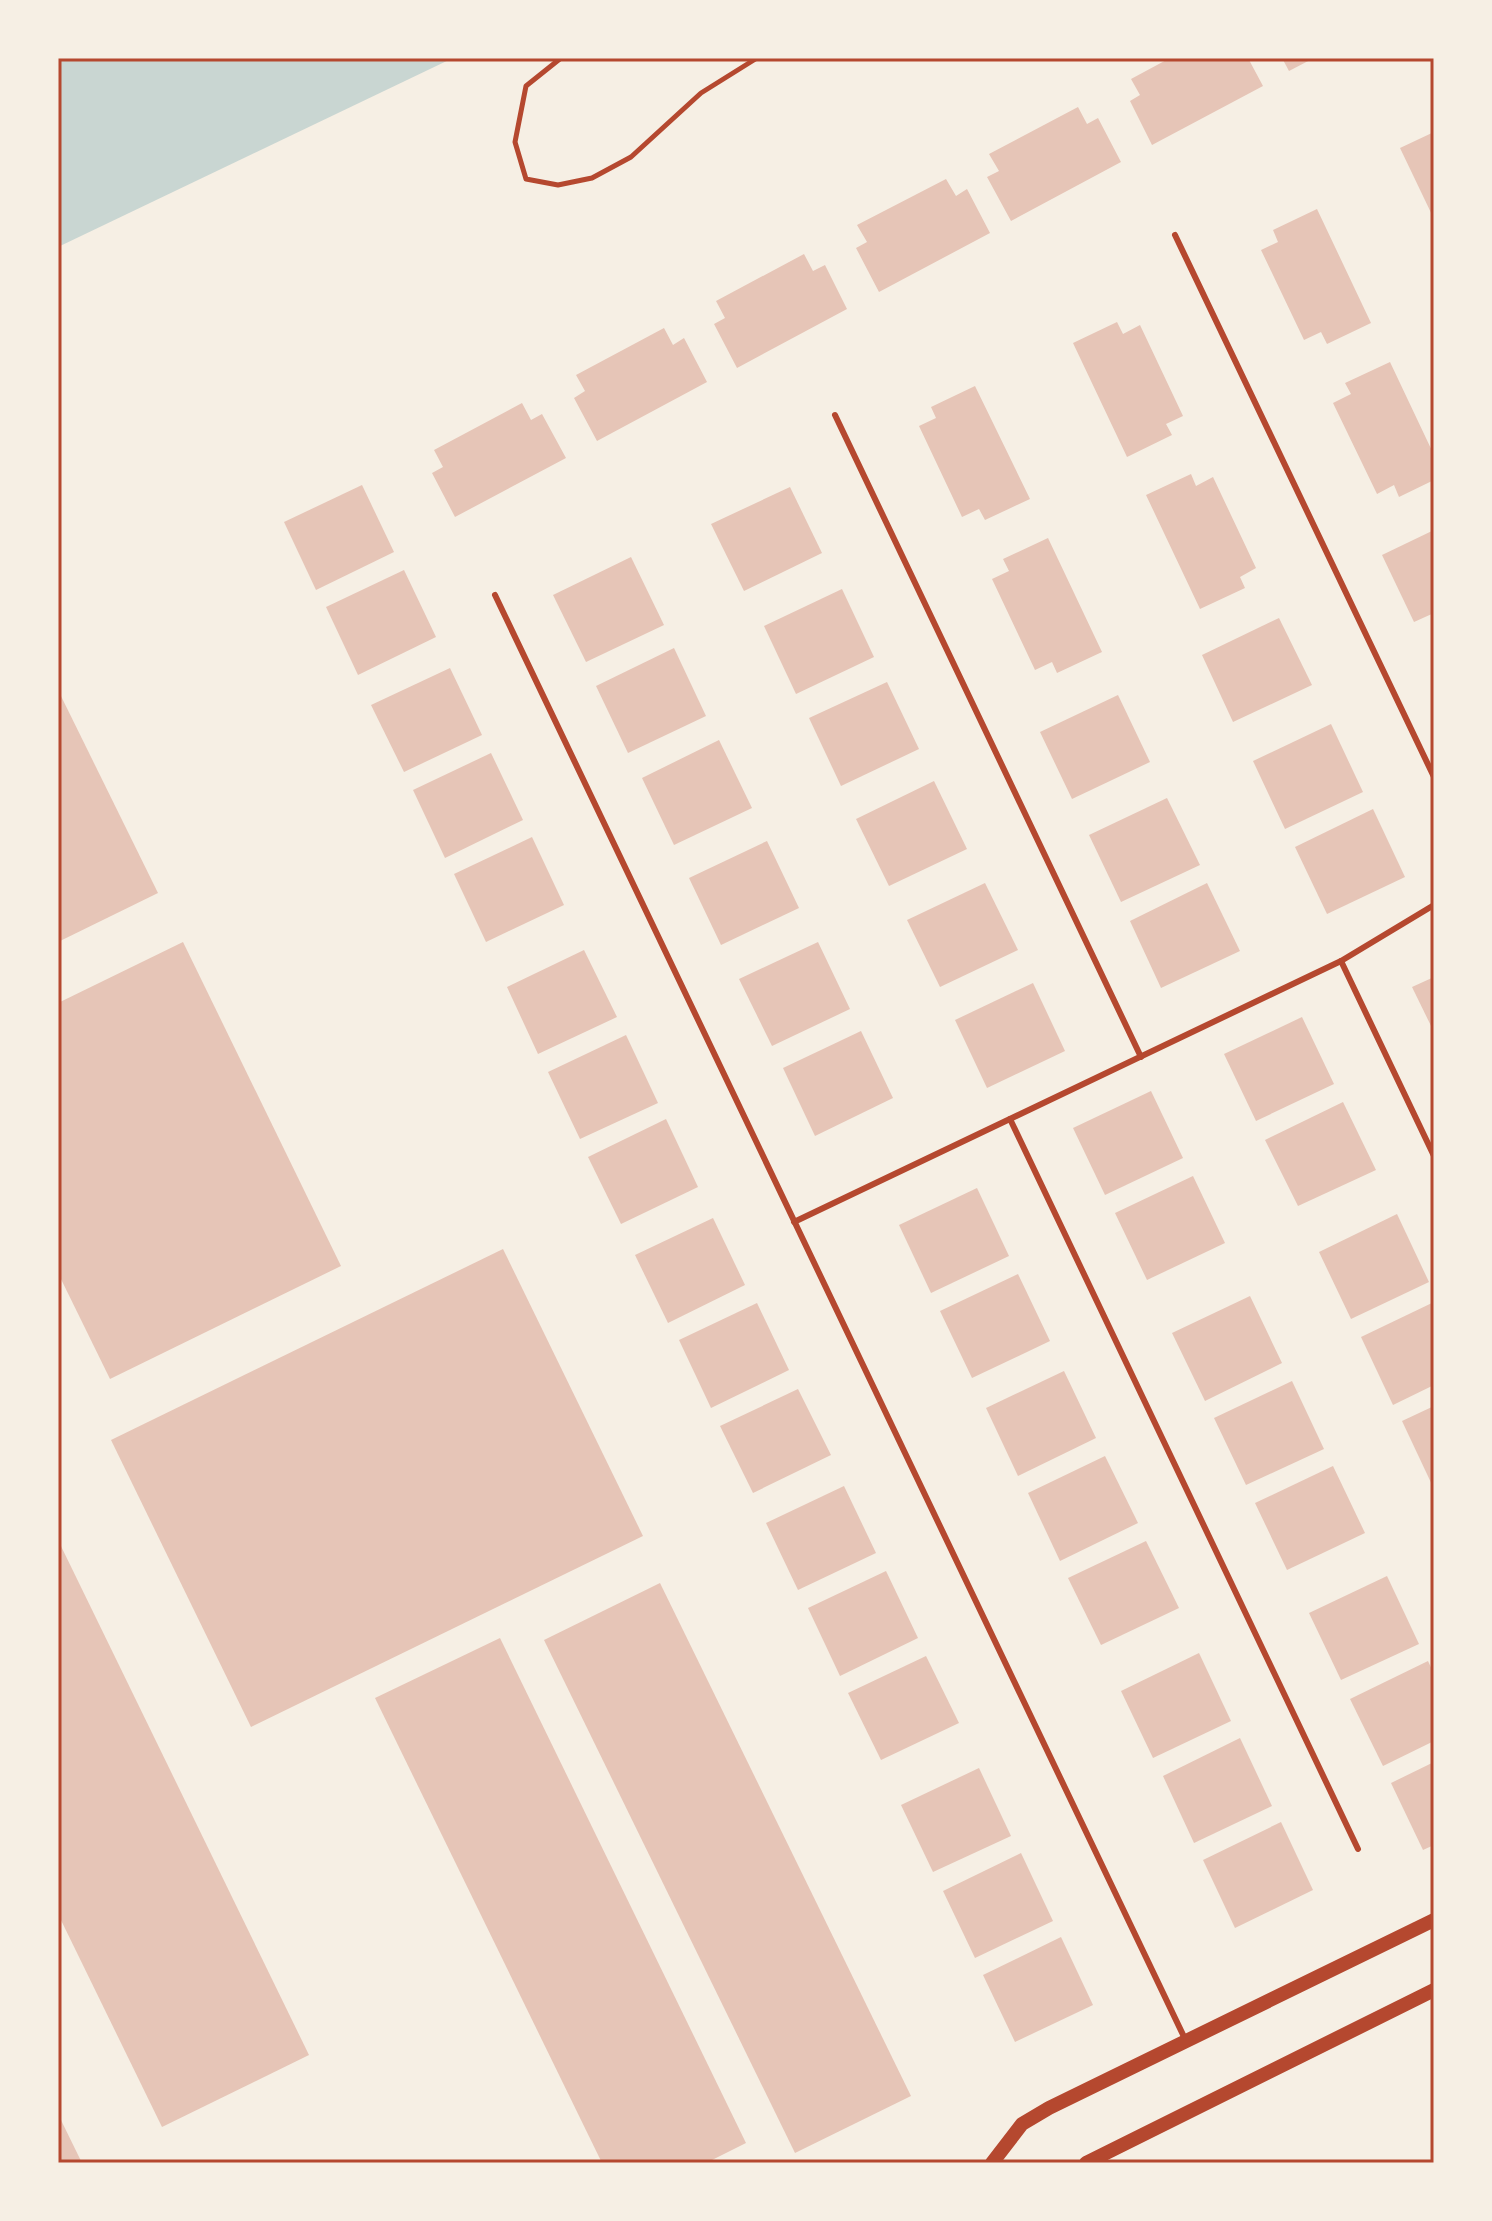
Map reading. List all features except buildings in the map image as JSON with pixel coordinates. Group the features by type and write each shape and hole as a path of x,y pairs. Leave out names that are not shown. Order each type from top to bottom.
{"street":[{"path":"992,2163 1022,2124 1049,2108 1434,1920"},
{"path":"1086,2163 1434,1990"}],"lane":[{"path":"1175,235 1434,777"},
{"path":"835,415 1141,1057"},
{"path":"495,595 1186,2041"},
{"path":"794,1222 1341,961 1434,905"},
{"path":"1341,961 1434,1156"},
{"path":"1010,1119 1358,1849"}],"path":[{"path":"561,58 526,86 515,142 526,179 558,185 592,178 631,157 701,93 757,58"}],"shaded area":[{"path":"58,58 453,58 58,247"}]}
